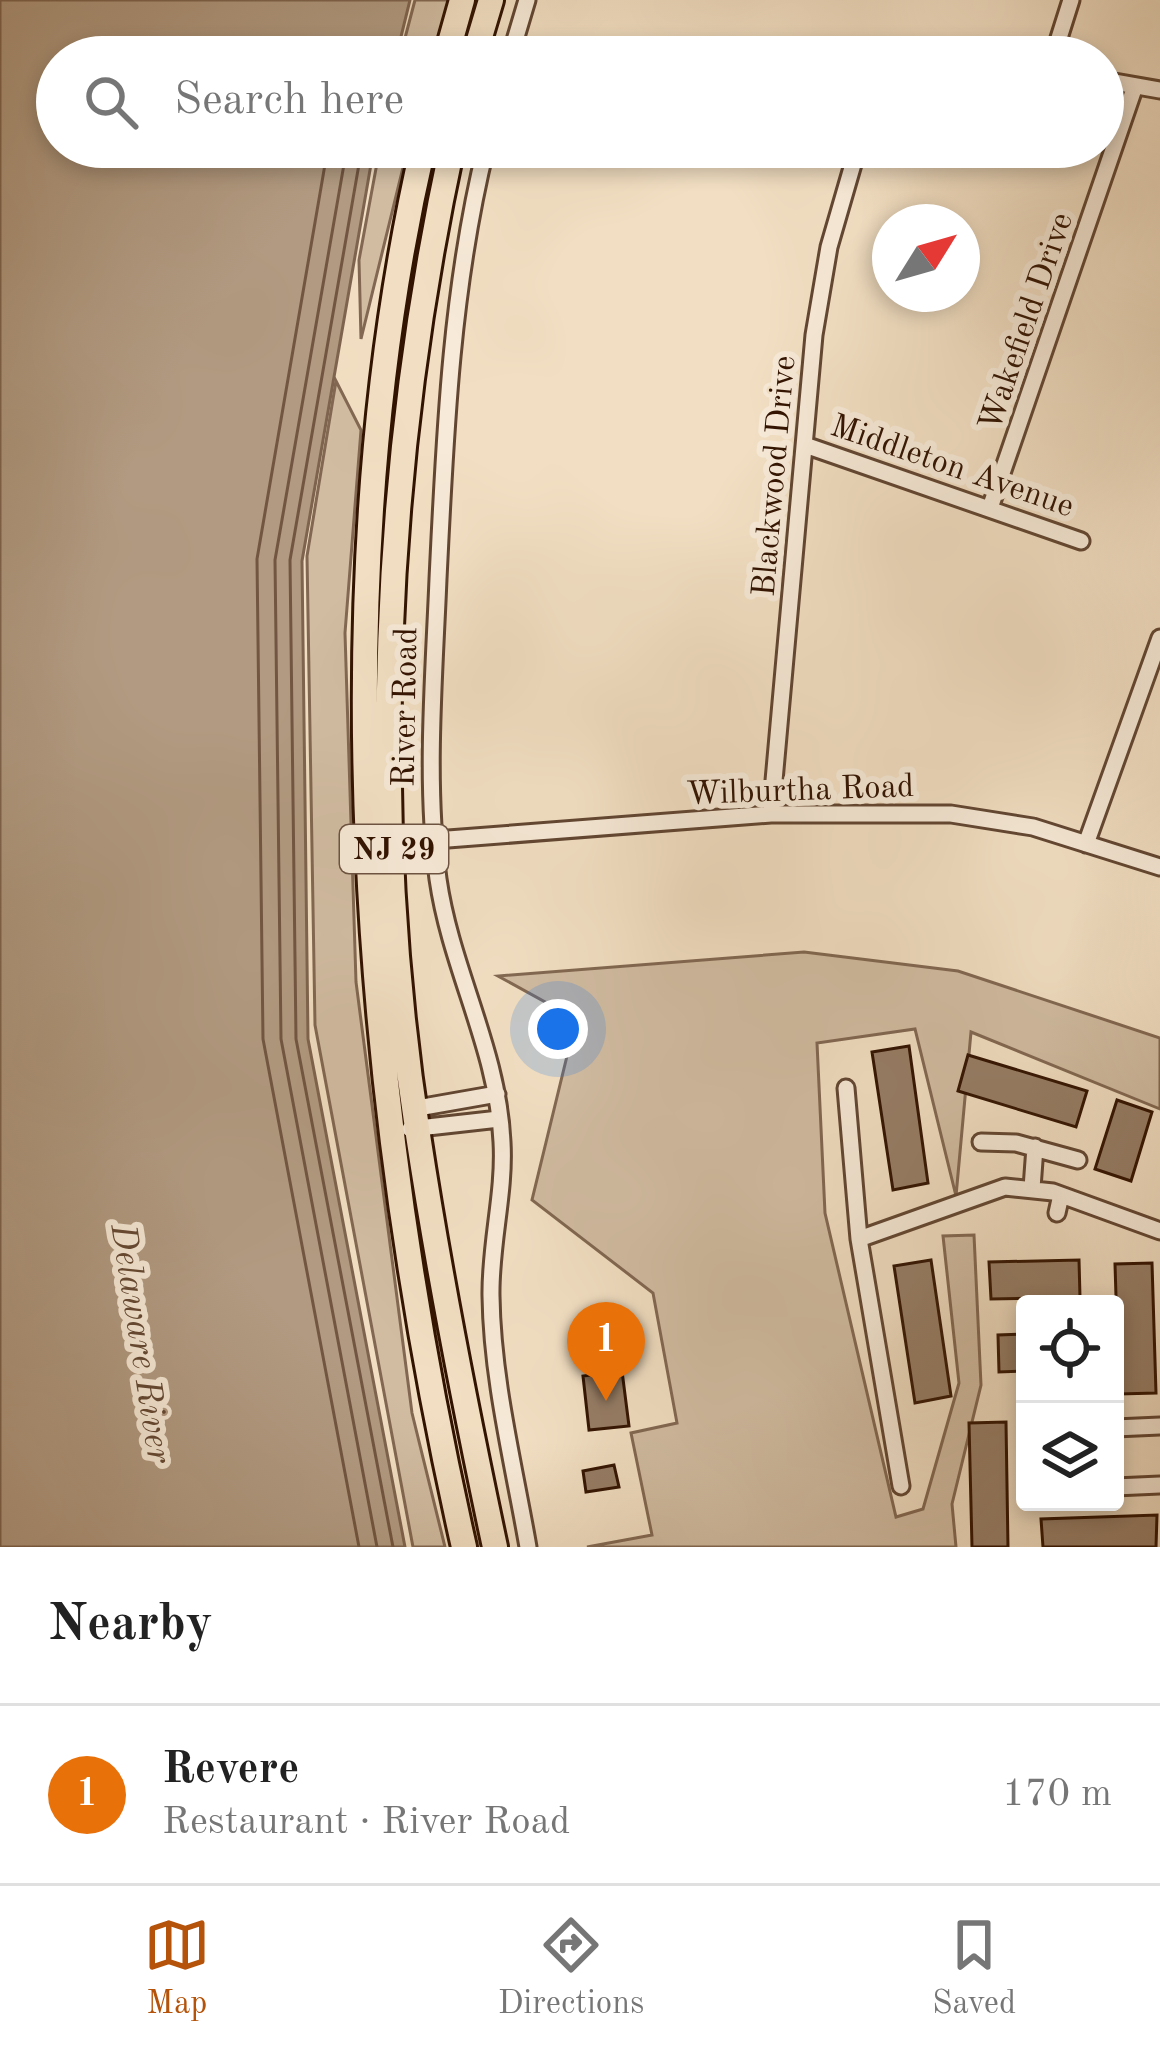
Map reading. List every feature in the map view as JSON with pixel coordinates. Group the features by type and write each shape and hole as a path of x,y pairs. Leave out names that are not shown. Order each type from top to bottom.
{"highway":[{"path":"452,36 462,0"},
{"path":"480,36 491,0"},
{"name":"River Road","path":"420,168 395,303 369,574 369,833 390,1122 423,1345 464,1547"},
{"name":"River Road","path":"448,168 412,376 393,576 392,792 416,1120 495,1547"}],"street":[{"path":"516,36 527,0"},
{"path":"1060,36 1071,0"},
{"path":"1124,84 1160,90"},
{"name":"Wakefield Drive","path":"1124,118 1135,86"},
{"name":"River Road","path":"482,168 464,253 446,420 436,621 435,840 446,920 484,1034 497,1094 501,1180 491,1300 528,1547"},
{"name":"Blackwood Drive","path":"771,814 820,291 852,168"},
{"name":"Wakefield Drive","path":"990,508 1107,168"},
{"name":"Middleton Avenue","path":"805,445 1081,541"},
{"path":"1086,844 1160,638"},
{"name":"Wilburtha Road","path":"435,840 771,814 961,814 1033,827 1160,867"},
{"path":"846,1088 859,1239 902,1486"},
{"path":"416,1120 497,1094"},
{"path":"390,1122 499,1119"},
{"path":"981,1142 1035,1147 1078,1160"},
{"path":"1032,1188 1035,1147"},
{"path":"859,1239 927,1220 986,1191 1032,1188 1160,1231"},
{"path":"1057,1213 1061,1195"},
{"path":"1124,1428 1160,1426"},
{"path":"1124,1486 1160,1485"}],"shaded area":[{"path":"415,0 451,0 440,36 406,36"},
{"path":"376,168 403,168 361,339 359,260"},
{"path":"336,381 361,430 345,633 356,982 412,1413 445,1547 413,1547 315,1025 307,556"},
{"path":"804,952 958,971 1160,1038 1160,1109 971,1032 956,1196 915,1029 817,1043 825,1213 896,1517 923,1509 959,1383 943,1236 974,1235 981,1385 952,1504 956,1547 587,1547 652,1535 631,1433 677,1423 653,1293 532,1200 576,1019 498,976"}],"water":[{"name":"Delaware River","path":"0,0 410,0 401,36 36,36 36,168 370,168 302,561 308,1039 405,1547 0,1547"}],"building":[{"path":"909,1046 928,1183 893,1190 872,1052"},
{"path":"968,1055 1087,1091 1076,1127 958,1091"},
{"path":"1117,1100 1152,1112 1131,1181 1095,1169"},
{"path":"931,1260 951,1396 915,1403 894,1266"},
{"path":"1079,1260 1080,1295 991,1299 989,1262"},
{"path":"1152,1263 1156,1393 1124,1394 1124,1295 1116,1295 1115,1264"},
{"path":"1016,1334 1016,1371 999,1372 998,1335"},
{"path":"622,1371 629,1426 589,1430 583,1376"},
{"path":"1006,1422 1008,1547 972,1547 969,1423"},
{"path":"614,1465 619,1487 586,1492 583,1471"},
{"path":"1157,1515 1156,1547 1043,1547 1041,1519"}],"place":[{"name":"Revere","path":"606,1401"}]}
